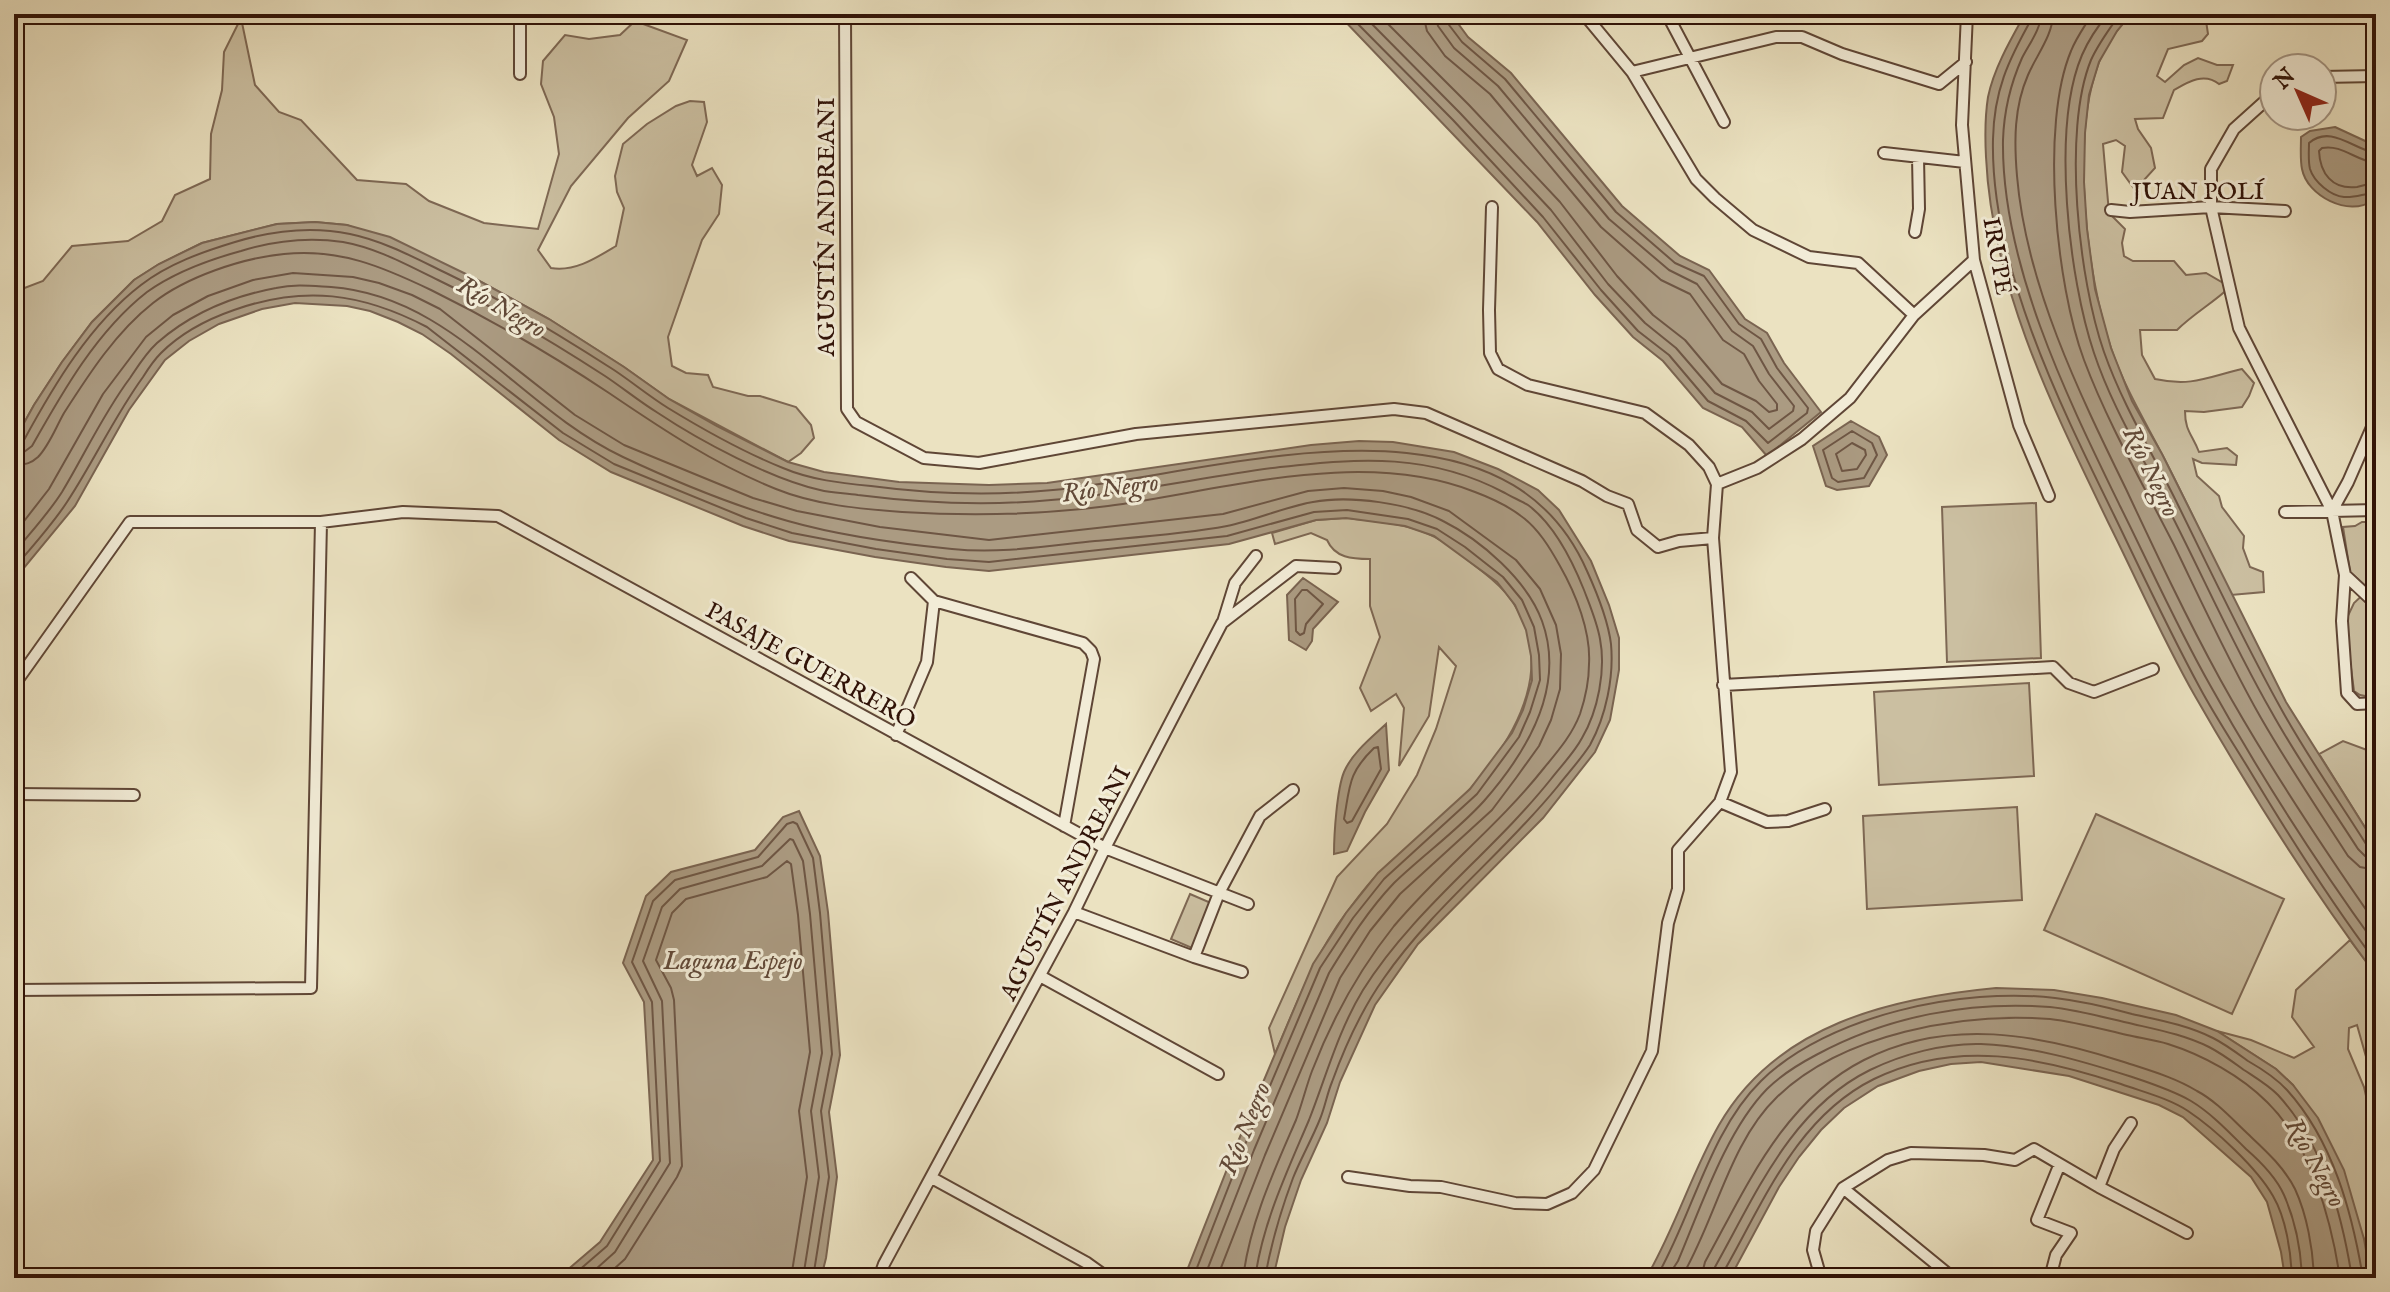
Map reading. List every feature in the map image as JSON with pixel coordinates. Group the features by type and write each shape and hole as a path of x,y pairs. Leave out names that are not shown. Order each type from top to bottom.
{"street":[{"path":"520,14 520,74"},
{"name":"AGUSTÍN ANDREANI","path":"845,14 847,409 856,422 924,458 979,463 1136,434 1394,409 1426,413 1628,504 1637,530 1658,547 1679,541 1713,538"},
{"path":"1584,14 1632,72 1689,168 1715,198 1753,230 1809,257 1858,263 1914,315"},
{"path":"1667,14 1724,122"},
{"name":"IRUPÉ","path":"1967,14 1962,125 1974,260 2019,425 2049,496"},
{"path":"1632,72 1776,37 1802,37 1842,54 1939,84 1966,62"},
{"path":"2338,77 2376,76"},
{"path":"2258,107 2234,129 2211,169 2211,207 2239,328 2332,511 2345,575 2342,621 2347,693 2357,704 2376,703"},
{"path":"1884,153 1965,162"},
{"path":"1915,232 1919,209 1918,157"},
{"path":"1348,1177 1441,1187 1515,1203 1547,1204 1572,1193 1594,1170 1652,1051 1668,923 1678,889 1678,850 1720,802 1731,772 1713,538 1717,484 1709,467 1689,445 1645,413 1528,385 1498,369 1490,353 1492,207"},
{"name":"JUAN POLÍ","path":"2111,210 2130,212 2211,207 2285,211"},
{"path":"1717,484 1757,468 1802,439 1850,398 1914,315 1974,260"},
{"path":"2332,511 2376,418"},
{"path":"2285,512 2376,510"},
{"name":"PASAJE GUERRERO","path":"321,522 403,512 498,516 1105,848 1248,904"},
{"path":"14,685 130,522 321,522 311,988 14,990"},
{"path":"1222,623 1235,583 1256,556"},
{"name":"AGUSTÍN ANDREANI","path":"879,1278 1074,912 1222,623 1296,566 1335,568"},
{"path":"2345,575 2376,604"},
{"path":"911,578 934,601 1083,643 1091,651 1094,659 1064,826"},
{"path":"896,735 927,662 934,601"},
{"path":"1723,685 2053,667 2069,683 2094,692 2153,669"},
{"path":"1194,957 1219,893 1260,816 1293,790"},
{"path":"14,794 134,795"},
{"path":"1720,802 1767,822 1788,821 1825,809"},
{"path":"1074,912 1242,972"},
{"path":"1040,976 1218,1074"},
{"path":"2099,1187 2114,1149 2131,1123"},
{"path":"1821,1278 1813,1250 1816,1231 1843,1188 1888,1160 1911,1153 1984,1155 2015,1160 2034,1149 2059,1166 2187,1233"},
{"path":"2050,1278 2056,1255 2071,1233 2037,1220 2059,1166"},
{"path":"932,1178 1087,1263 1108,1278"},
{"path":"1843,1188 1953,1278"}],"shaded area":[{"path":"2131,14 2205,14 2208,34 2202,41 2168,49 2157,76 2165,82 2184,65 2198,58 2217,65 2233,65 2227,81 2219,84 2208,79 2190,81 2174,90 2163,118 2135,119 2151,148 2155,168 2135,190 2122,172 2125,146 2116,140 2103,144 2109,213 2125,229 2122,243 2124,256 2133,261 2174,261 2186,275 2206,273 2230,287 2177,330 2140,330 2142,355 2155,379 2190,381 2242,369 2254,383 2242,407 2185,411 2185,418 2199,452 2227,448 2237,456 2236,465 2202,463 2193,459 2197,476 2219,496 2222,507 2244,536 2243,548 2250,567 2263,572 2264,592 2231,595 2128,390 2102,318 2085,206 2085,130 2098,65 2112,38"},
{"path":"241,18 255,85 279,112 301,120 357,180 406,184 429,201 484,223 538,229 559,154 554,117 541,84 543,61 565,35 589,39 620,35 635,21 687,40 669,81 628,118 571,186 538,250 551,268 560,269 585,263 616,246 624,208 617,192 615,176 623,144 676,106 690,101 704,102 707,122 692,165 697,176 712,168 722,185 719,214 702,240 668,337 672,366 686,373 708,375 713,387 796,407 811,425 814,438 788,462 669,399 549,319 472,277 347,225 315,222 277,224 202,243 134,280 92,322 62,362 14,441 14,292 43,281 72,246 128,241 162,221 175,195 210,179 211,134 222,90 224,52"},
{"path":"2036,503 2041,658 1947,662 1942,507"},
{"path":"1346,518 1391,523 1425,532 1450,546 1487,575 1506,593 1522,618 1530,644 1531,670 1527,695 1517,720 1488,767 1449,811 1376,876 1335,929 1306,981 1275,1054 1269,1028 1337,877 1387,824 1417,775 1456,666 1439,647 1429,716 1399,766 1404,708 1396,694 1371,711 1360,688 1380,637 1370,606 1370,559 1339,554 1327,540 1311,533 1275,544 1272,533 1316,520"},
{"path":"2376,522 2376,698 2354,691 2345,622 2354,603 2369,589 2350,572 2343,527"},
{"path":"2029,683 2034,776 1879,785 1874,692"},
{"path":"2376,718 2376,845 2319,754 2343,741 2367,750 2375,740 2371,721"},
{"path":"2017,807 2022,900 1867,909 1863,816"},
{"path":"2096,814 2284,899 2232,1014 2044,930"},
{"path":"1190,894 1211,903 1192,948 1171,939"},
{"path":"2350,940 2376,975 2376,1092 2357,1025 2349,1028 2348,1049 2364,1087 2376,1140 2376,1278 2371,1278 2364,1239 2293,1085 2276,1069 2217,1031 2251,1040 2294,1058 2314,1047 2292,1017 2296,990"}],"water":[{"path":"1338,14 1451,14 1468,37 1511,73 1622,206 1680,256 1709,270 1745,319 1767,333 1784,363 1821,412 1767,456 1742,427 1703,408 1663,361 1633,337 1595,295 1537,222"},
{"name":"Río Negro","path":"2025,14 2131,14 2099,62 2089,95 2084,182 2095,289 2111,348 2132,401 2162,454 2286,702 2376,845 2376,975 2281,838 2183,675 2067,435 2029,346 2000,253 1991,205 1985,142 1988,97 1994,75"},
{"path":"2338,128 2376,146 2376,202 2352,207 2320,195 2306,179 2301,165 2301,137 2308,132 2338,132"},
{"name":"Río Negro","path":"315,222 347,225 390,237 472,277 549,319 669,399 717,426 788,462 824,472 899,482 1047,483 1311,445 1393,442 1454,452 1498,469 1538,490 1559,510 1591,561 1619,638 1619,670 1610,720 1595,752 1543,818 1418,944 1375,1005 1301,1180 1285,1227 1273,1278 1184,1278 1313,964 1346,913 1378,873 1470,789 1512,733 1523,710 1532,680 1526,630 1515,605 1497,582 1434,536 1405,526 1346,518 1316,520 1229,544 989,571 875,557 789,541 743,526 611,472 559,440 451,354 398,322 347,306 295,303 262,309 219,324 189,341 165,360 129,410 75,506 14,580 14,441 62,362 92,322 134,280 202,243 277,224"},
{"path":"1851,421 1879,437 1887,455 1869,486 1837,490 1826,486 1813,446"},
{"path":"1303,578 1338,602 1313,629 1312,641 1306,650 1289,640 1287,595"},
{"path":"1386,724 1389,770 1347,851 1334,854 1335,824 1344,772 1357,752"},
{"name":"Laguna Espejo","path":"799,811 820,856 840,1055 829,1112 837,1177 821,1278 558,1278 600,1242 653,1160 644,1002 623,963 646,896 671,872 755,850 783,817"},
{"name":"Río Negro","path":"1996,988 2054,990 2176,1015 2217,1031 2276,1069 2293,1085 2318,1118 2344,1170 2364,1239 2371,1278 2285,1278 2267,1202 2251,1177 2183,1117 2159,1105 2069,1076 1981,1062 1919,1071 1878,1086 1844,1108 1799,1157 1779,1187 1730,1278 1646,1278 1719,1125 1743,1091 1771,1063 1804,1040 1877,1009"}]}
